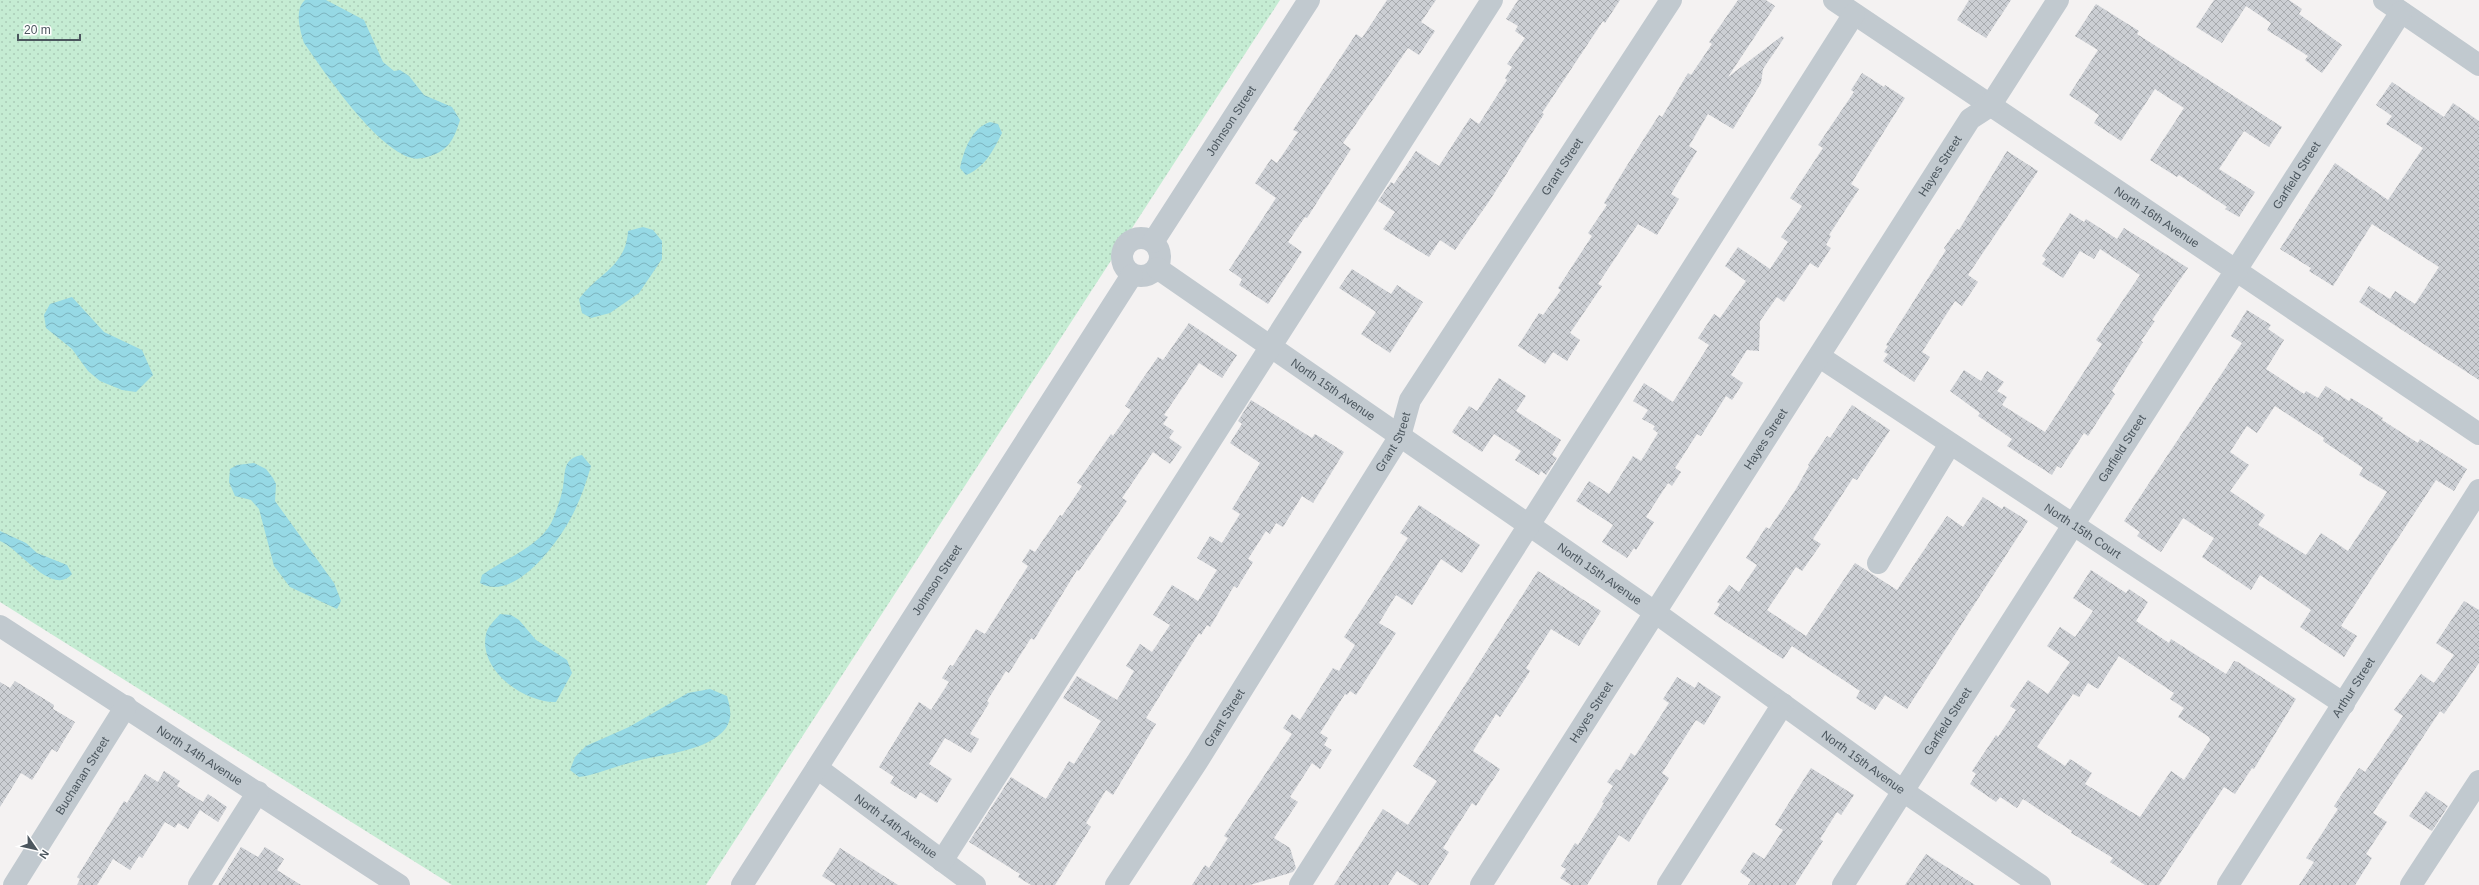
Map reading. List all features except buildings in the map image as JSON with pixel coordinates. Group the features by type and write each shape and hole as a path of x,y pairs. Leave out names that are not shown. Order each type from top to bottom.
{"street":[{"name":"Johnson Street","path":"1153,242 1309,0"},
{"path":"942,861 1492,0"},
{"name":"Grant Street","path":"1116,885 1198,762 1400,436 1410,400 1671,0"},
{"name":"North 16th Avenue","path":"1834,0 2479,434"},
{"name":"Hayes Street","path":"1481,885 1820,357 1970,120 1990,106 2058,0"},
{"path":"2384,0 2479,65"},
{"name":"Garfield Street","path":"1843,885 2072,524 2401,12"},
{"path":"1300,885 1854,14"},
{"path":"1139,238 1153,242 1160,251 1160,258 1157,268 1144,276 1132,275 1123,266 1122,254 1124,248 1133,240 1139,238"},
{"name":"North 15th Avenue","path":"1157,268 1272,346 1656,613 1903,791 2039,885"},
{"name":"Johnson Street","path":"742,885 1132,275"},
{"name":"North 15th Court","path":"1820,357 2344,704"},
{"path":"1878,563 1950,444"},
{"name":"Arthur Street","path":"2228,885 2479,490"},
{"name":"North 14th Avenue","path":"0,626 258,792 392,883"},
{"path":"1668,885 1783,704"},
{"name":"Buchanan Street","path":"14,885 126,706"},
{"name":"North 14th Avenue","path":"817,768 975,885"},
{"path":"2411,885 2479,781"},
{"path":"199,885 258,792"}],"green space":[{"path":"0,0 1280,0 706,885 452,885 0,602"}],"water":[{"path":"305,0 326,0 364,20 383,62 394,71 400,70 409,76 424,95 452,107 460,120 454,137 448,146 433,155 415,159 398,151 383,140 367,125 338,90 304,43 299,15 302,4"},
{"path":"990,122 998,124 1002,133 988,158 973,172 966,175 960,168 970,140 978,129"},
{"path":"643,227 653,230 662,241 662,259 639,293 610,313 591,318 582,313 579,299 586,290 616,262 626,243 628,231"},
{"path":"72,297 104,332 142,350 153,375 136,392 122,390 100,381 88,371 72,349 46,328 44,315 50,304"},
{"path":"582,455 591,466 586,482 577,506 569,521 550,549 540,561 517,580 505,585 492,587 480,583 482,575 522,551 548,529 560,499 566,466 571,459"},
{"path":"254,463 266,469 273,478 276,484 275,501 334,583 341,601 337,609 290,587 274,566 259,509 251,500 235,496 229,482 230,469 237,465"},
{"path":"0,531 26,543 37,553 67,565 72,574 64,580 55,580 46,576 0,541"},
{"path":"500,614 511,615 519,620 536,640 567,660 572,673 556,702 543,701 530,697 506,682 496,672 489,660 485,647 487,631"},
{"path":"710,689 727,696 730,708 730,720 726,728 707,743 683,751 645,759 586,776 579,777 570,770 575,757 586,746 629,727 688,693"}]}
